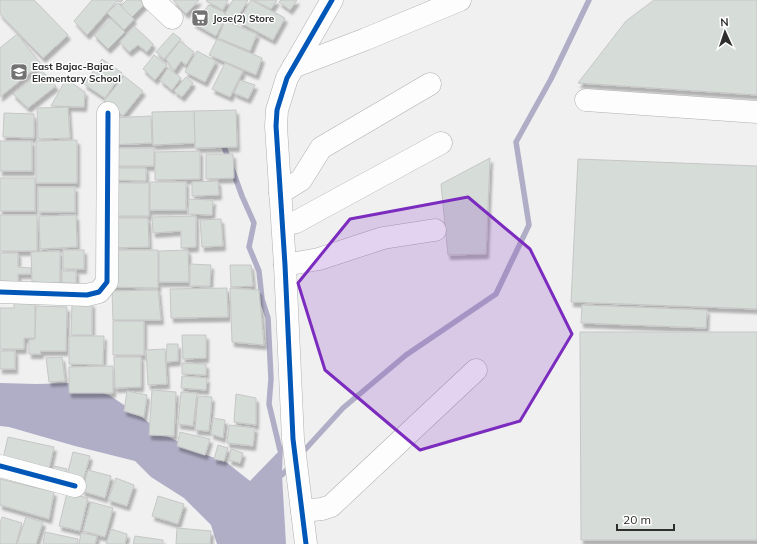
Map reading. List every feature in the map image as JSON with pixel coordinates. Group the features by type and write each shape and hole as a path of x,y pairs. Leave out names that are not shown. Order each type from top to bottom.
{"street":[{"path":"153,0 172,18"},
{"path":"306,544 292,439 285,265 276,110 287,78 332,0"},
{"path":"293,67 460,0"},
{"path":"280,193 302,180 321,148 430,84"},
{"path":"586,100 757,112"},
{"path":"0,292 87,295 99,292 106,282 108,113"},
{"path":"282,225 296,222 441,143"},
{"path":"285,265 319,259 383,238 435,230"},
{"path":"302,511 322,509 331,506 476,370"},
{"path":"0,466 75,486"}],"highlighted area":[{"path":"468,197 530,249 572,334 520,421 420,450 325,370 298,283 350,219"}],"water":[{"path":"0,383 70,383 109,395 165,435 198,452 226,462 250,481 280,450 283,444 282,475 286,544 217,544 211,525 184,498 151,477 135,461 9,427 0,426"}],"building":[{"path":"0,0 34,0 68,35 43,58 0,14"},
{"path":"92,0 123,0 121,2 117,1 87,35 74,21"},
{"path":"127,0 140,0 145,4 132,17 121,6"},
{"path":"173,0 199,0 186,14"},
{"path":"228,0 223,10 206,1"},
{"path":"233,0 248,0 236,20 229,20 225,14"},
{"path":"251,0 285,18 273,40 239,22"},
{"path":"253,0 277,0 271,9"},
{"path":"281,0 297,0 290,10 279,2"},
{"path":"654,0 757,0 757,95 578,83 626,21"},
{"path":"118,3 134,19 124,30 107,13"},
{"path":"209,5 225,13 225,19 216,36 193,23"},
{"path":"111,19 125,32 108,49 94,35"},
{"path":"225,21 257,34 250,51 218,38"},
{"path":"134,26 153,44 147,52 138,45 129,52 120,42"},
{"path":"173,33 181,39 164,59 156,52"},
{"path":"17,34 41,64 0,97 0,48"},
{"path":"217,39 262,58 256,75 209,55"},
{"path":"180,41 194,52 186,65 181,61 174,71 166,59"},
{"path":"197,51 216,61 205,82 185,72"},
{"path":"154,55 167,65 155,80 143,69"},
{"path":"102,59 122,73 105,98 84,84"},
{"path":"225,63 243,71 230,97 212,89"},
{"path":"168,68 181,78 172,90 160,80"},
{"path":"42,71 56,86 28,108 13,94"},
{"path":"124,76 143,91 123,116 104,101"},
{"path":"186,77 193,83 182,97 174,91"},
{"path":"66,79 85,92 84,107 51,106"},
{"path":"240,80 255,85 248,99 234,93"},
{"path":"68,107 70,138 38,139 37,108"},
{"path":"236,110 237,147 195,148 194,111"},
{"path":"194,111 195,143 153,145 152,112"},
{"path":"4,113 34,114 34,138 3,137"},
{"path":"151,116 152,143 110,145 108,118"},
{"path":"77,140 77,183 36,183 36,141"},
{"path":"0,141 32,141 32,171 0,171"},
{"path":"109,148 154,148 154,166 110,166"},
{"path":"200,151 200,179 155,180 155,152"},
{"path":"206,154 233,154 234,178 206,179"},
{"path":"490,158 486,254 448,255 441,184"},
{"path":"578,159 757,166 757,309 571,302"},
{"path":"111,168 146,168 146,181 112,180"},
{"path":"0,178 35,178 35,211 0,211"},
{"path":"218,181 219,195 192,196 192,182"},
{"path":"150,182 186,182 186,210 150,210"},
{"path":"111,183 149,183 149,216 111,216"},
{"path":"38,187 75,187 75,212 38,212"},
{"path":"189,199 213,200 212,215 188,214"},
{"path":"0,215 37,215 37,251 0,251"},
{"path":"76,215 77,247 40,249 39,216"},
{"path":"196,216 196,247 181,248 181,231 153,233 152,217"},
{"path":"108,218 148,218 149,247 108,248"},
{"path":"221,219 223,246 202,247 200,220"},
{"path":"63,250 84,250 84,269 63,269"},
{"path":"108,250 158,250 158,288 108,287"},
{"path":"188,250 189,282 159,282 159,251"},
{"path":"60,251 60,283 32,282 31,252"},
{"path":"0,253 18,253 18,267 31,268 31,274 18,274 18,284 0,284"},
{"path":"190,264 211,265 210,286 190,286"},
{"path":"230,265 251,265 253,286 231,287"},
{"path":"62,271 76,271 76,283 62,283"},
{"path":"227,288 228,317 171,318 170,289"},
{"path":"230,288 259,290 264,345 232,342"},
{"path":"158,290 161,320 113,320 112,291"},
{"path":"14,301 35,302 35,338 24,338 24,349 0,349 0,308 14,308"},
{"path":"72,303 92,303 92,335 71,335"},
{"path":"582,305 707,310 706,328 581,323"},
{"path":"36,306 67,307 66,351 40,351 41,354 29,354 29,340 35,339"},
{"path":"113,321 144,321 144,355 113,355"},
{"path":"580,332 757,332 757,540 581,540"},
{"path":"182,335 206,335 206,358 183,359"},
{"path":"69,336 104,336 103,365 69,364"},
{"path":"167,344 178,344 178,361 166,362"},
{"path":"165,349 167,384 148,385 146,350"},
{"path":"0,351 15,351 15,369 0,369"},
{"path":"62,357 65,381 49,382 46,358"},
{"path":"114,357 141,357 141,387 115,388"},
{"path":"182,363 206,364 206,375 182,374"},
{"path":"113,366 113,393 69,393 69,367"},
{"path":"182,376 207,378 206,390 181,388"},
{"path":"152,390 176,392 174,436 149,435"},
{"path":"127,391 147,395 144,417 124,411"},
{"path":"181,392 197,393 193,426 178,424"},
{"path":"236,394 256,398 256,425 234,422"},
{"path":"198,396 212,397 209,431 195,430"},
{"path":"213,418 225,420 223,438 211,434"},
{"path":"229,425 255,428 253,446 227,443"},
{"path":"180,432 210,439 205,455 177,446"},
{"path":"8,437 54,447 48,473 2,463"},
{"path":"218,445 228,448 224,461 214,459"},
{"path":"231,449 243,453 240,463 229,460"},
{"path":"73,452 90,456 81,487 65,483"},
{"path":"54,466 67,469 63,483 50,479"},
{"path":"88,470 111,476 105,498 82,491"},
{"path":"116,478 134,485 127,506 108,500"},
{"path":"0,479 54,492 49,519 0,505"},
{"path":"67,493 88,498 80,531 59,526"},
{"path":"158,496 184,504 178,524 152,516"},
{"path":"91,502 113,508 105,537 83,531"},
{"path":"2,517 22,523 16,544 0,544 0,524"},
{"path":"26,517 43,522 36,544 17,544"},
{"path":"177,528 211,531 210,544 176,544"},
{"path":"111,529 127,534 125,544 106,544"},
{"path":"45,532 78,539 77,544 43,544"},
{"path":"81,533 97,536 95,544 79,544"},
{"path":"135,536 163,540 163,544 133,544"}],"waterway":[{"path":"301,454 343,408 406,355 496,294 529,225 516,142 551,79 589,0"},
{"path":"222,141 242,196 254,223 249,247 259,271 262,299 268,318 271,379 269,404 280,450"},
{"path":"282,475 291,465"}],"cycle path":[{"path":"306,544 293,439 285,265 276,126 277,110 287,78 332,0"},
{"path":"0,292 87,295 99,292 107,282 108,113"},
{"path":"0,466 75,486"}],"place":[{"name":"Jose(2) Store","path":"200,18"},
{"name":"East Bajac-Bajac Elementary School","path":"19,72"}]}
